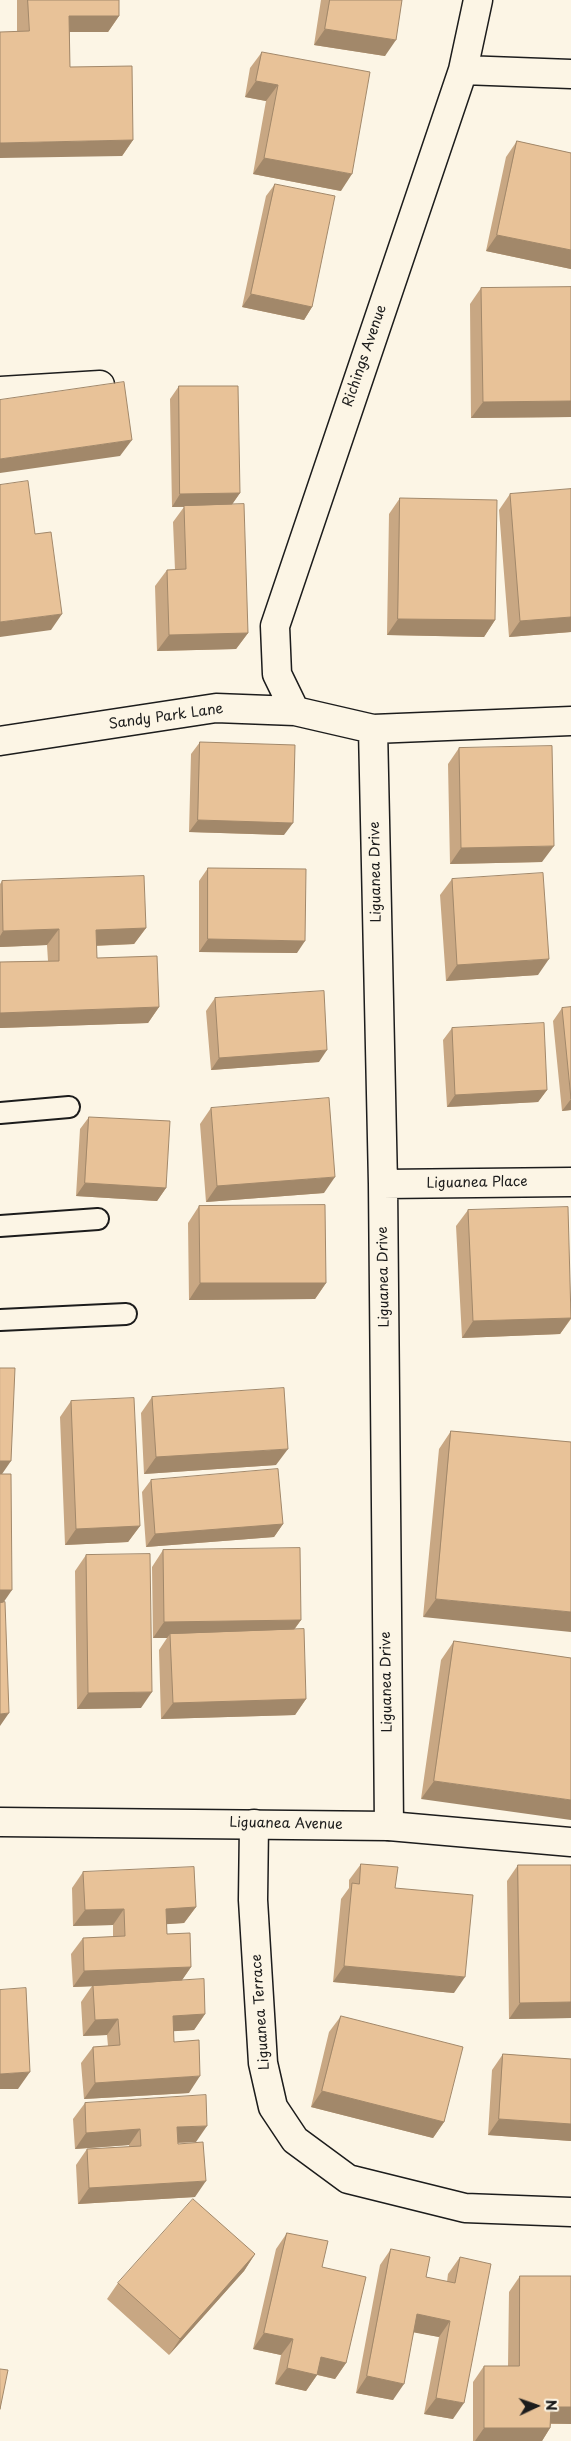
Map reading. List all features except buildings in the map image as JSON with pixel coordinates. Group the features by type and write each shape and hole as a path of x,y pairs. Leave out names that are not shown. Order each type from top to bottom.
{"street":[{"name":"Richings Avenue","path":"295,711 277,674 275,626 462,70 478,0"},
{"path":"462,70 571,74"},
{"path":"0,391 100,384"},
{"name":"Sandy Park Lane","path":"0,741 216,708 295,711 373,729 571,721"},
{"name":"Liguanea Drive","path":"373,729 383,1184 389,1826"},
{"name":"Liguanea Place","path":"383,1184 571,1182"},
{"name":"Liguanea Avenue","path":"0,1822 389,1826 571,1842"},
{"name":"Liguanea Terrace","path":"254,1824 254,1900 263,2063 273,2107 295,2140 348,2179 465,2208 571,2212"}],"lane":[{"path":"0,1113 69,1107"},
{"path":"0,1226 98,1220"},
{"path":"0,1320 126,1314"}]}
